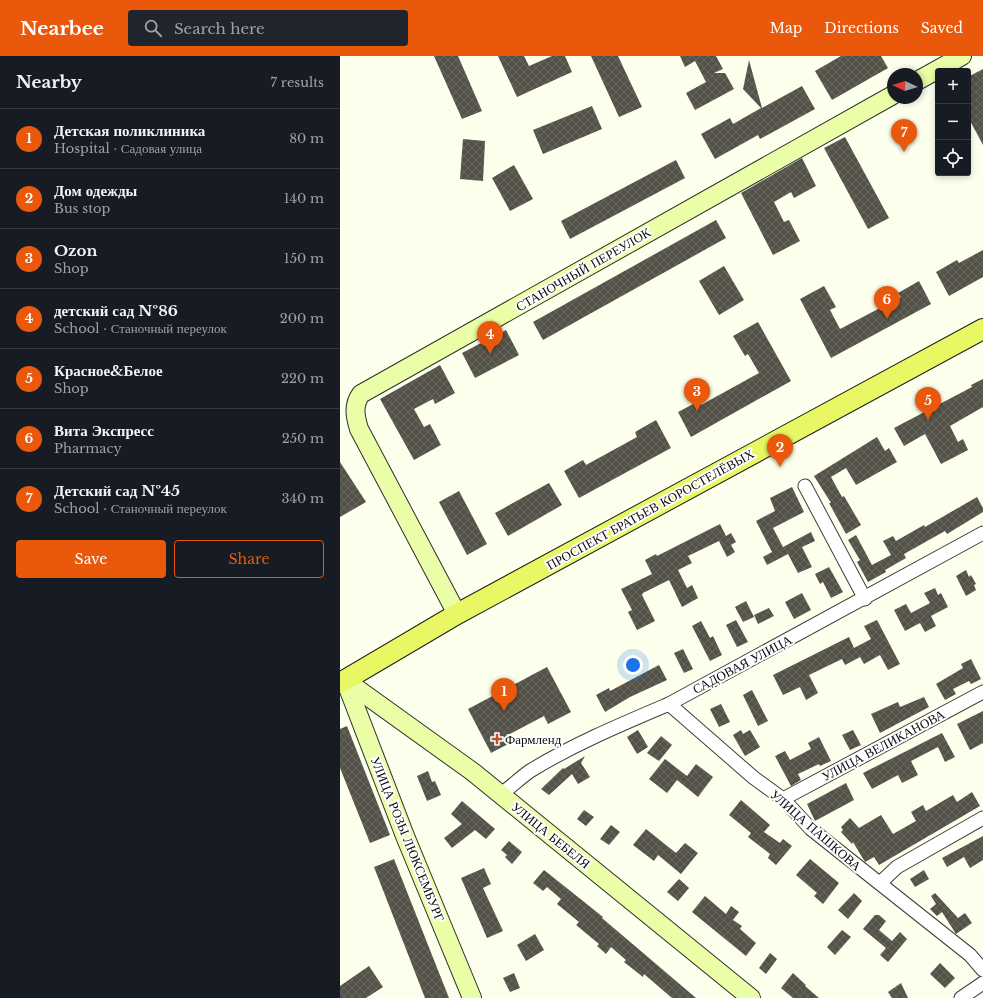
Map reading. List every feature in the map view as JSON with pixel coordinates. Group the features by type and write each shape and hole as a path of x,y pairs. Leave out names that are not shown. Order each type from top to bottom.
{"main road":[{"path":"923,78 962,56"},
{"name":"СТАНОЧНЫЙ ПЕРЕУЛОК","path":"457,614 359,428 356,418 356,406 357,400 362,394 887,98"},
{"name":"ПРОСПЕКТ БРАТЬЕВ КОРОСТЕЛЁВЫХ","path":"342,681 457,614 983,329"},
{"name":"УЛИЦА БЕБЕЛЯ","path":"342,681 501,794 751,998"},
{"name":"УЛИЦА РОЗЫ ЛЮКСЕМБУРГ","path":"342,681 472,998"}],"street":[{"path":"805,486 865,599"},
{"name":"САДОВАЯ УЛИЦА","path":"501,794 529,772 567,751 669,704 865,599 983,533"},
{"name":"УЛИЦА ВЕЛИКАНОВА","path":"783,799 983,692"},
{"name":"УЛИЦА ПАШКОВА","path":"669,704 754,778 783,799 811,829 970,956 983,970"},
{"path":"880,883 897,867 983,818"},
{"path":"961,998 983,984"}],"building":[{"path":"434,56 458,56 482,111 462,119"},
{"path":"498,56 524,56 529,66 552,56 565,56 572,72 517,97"},
{"path":"591,56 618,56 642,107 619,117"},
{"path":"680,56 716,56 723,69 714,73 725,73 734,89 695,110 686,93 706,82 695,61 685,67"},
{"path":"841,56 881,56 888,68 832,100 815,71"},
{"path":"749,60 762,108 802,86 815,109 760,139 758,135 715,159 701,134 730,118 733,124 761,108 743,89"},
{"path":"983,69 983,145 971,123 971,75"},
{"path":"592,106 602,129 543,154 533,130"},
{"path":"845,137 889,218 868,229 824,148"},
{"path":"463,139 485,141 483,181 460,179"},
{"path":"802,158 816,186 794,198 791,192 774,202 784,222 789,220 800,241 773,255 741,193"},
{"path":"676,160 685,178 570,239 561,221"},
{"path":"514,165 533,199 510,211 492,178"},
{"path":"716,220 726,238 543,340 533,322"},
{"path":"983,250 983,277 949,296 936,272 957,260 959,263"},
{"path":"724,266 744,300 719,315 699,281"},
{"path":"919,281 931,304 831,358 800,299 824,286 836,307 830,310 840,329 901,297 898,293"},
{"path":"758,322 791,381 691,437 678,412 699,401 701,405 759,373 748,354 745,356 733,336"},
{"path":"506,330 519,355 475,378 462,353"},
{"path":"440,365 455,393 435,404 433,399 414,409 424,427 430,424 441,445 414,460 380,399"},
{"path":"983,379 983,407 950,426 958,442 963,439 968,450 941,464 925,434 904,446 894,428 972,387 971,385"},
{"path":"656,420 671,448 579,498 564,471 583,460 586,465 637,437 635,432"},
{"path":"877,437 885,451 889,448 897,462 856,485 846,468 831,477 842,497 844,496 861,525 846,534 829,503 831,503 814,476"},
{"path":"340,462 366,502 340,517"},
{"path":"549,483 562,505 508,536 495,513"},
{"path":"792,487 804,512 773,528 783,547 811,532 815,541 802,547 812,567 798,573 788,554 767,565 763,557 772,552 756,521 775,511 770,498"},
{"path":"459,491 487,544 467,555 439,502"},
{"path":"977,497 983,508 983,512 947,534 945,531 904,554 906,558 868,582 857,562 860,560 848,540 856,535 872,565 891,555 883,541 893,536 896,541 924,525 925,527"},
{"path":"720,524 726,536 731,533 736,542 731,545 735,552 727,557 719,541 688,556 692,563 678,570 687,588 692,585 698,598 682,607 669,580 643,593 642,595 655,621 637,630 628,612 632,610 621,589 652,574 645,560 656,554 657,556"},
{"path":"829,567 843,592 831,598 823,582 820,584 815,574"},
{"path":"966,570 969,577 971,575 976,584 974,585 976,590 966,596 956,576"},
{"path":"935,588 938,595 941,593 948,607 931,616 936,626 925,632 920,623 905,631 894,610 906,604 911,613 930,603 924,593"},
{"path":"802,593 811,610 794,619 785,602"},
{"path":"746,601 754,617 743,622 735,607"},
{"path":"769,608 774,616 758,624 754,615"},
{"path":"736,620 748,642 737,647 726,625"},
{"path":"877,620 900,664 888,670 880,655 864,664 860,657 845,665 842,659 809,675 818,693 806,700 800,687 783,695 773,675 849,637 854,648 871,639 864,626"},
{"path":"701,621 710,638 713,636 722,655 710,661 692,626"},
{"path":"683,649 693,669 684,673 674,653"},
{"path":"971,659 981,679 971,684 969,681 953,689 956,694 945,700 936,684 963,668 961,664"},
{"path":"659,665 667,680 630,697 605,712 596,695 609,688 610,691"},
{"path":"547,667 571,712 548,724 544,716 506,736 510,743 491,753 468,709"},
{"path":"752,690 768,721 758,726 743,695"},
{"path":"924,697 929,707 880,733 871,714 898,702 900,707"},
{"path":"721,704 730,722 719,727 710,709"},
{"path":"983,711 983,743 970,750 957,724"},
{"path":"347,726 390,835 370,843 340,768 340,729"},
{"path":"638,730 648,747 637,754 627,737"},
{"path":"741,730 743,734 750,730 760,747 745,756 733,735"},
{"path":"853,730 861,745 850,750 842,735"},
{"path":"942,733 955,757 945,762 938,747 911,761 918,775 902,783 898,775 872,789 863,773"},
{"path":"661,736 672,745 659,761 647,753"},
{"path":"819,737 831,761 820,766 819,764 798,774 801,780 791,786 775,756 785,751 790,760 811,749 808,743"},
{"path":"585,756 581,763 590,777 578,784 572,774 549,795 541,789 563,768 564,769"},
{"path":"665,759 687,776 696,764 713,777 698,797 677,780 667,793 649,779"},
{"path":"428,771 432,782 435,781 441,795 427,801 417,776"},
{"path":"846,783 854,800 815,821 807,804"},
{"path":"972,792 980,806 879,865 874,857 865,862 853,842 852,844 841,832 843,830 841,827 850,818 859,828 881,815 893,834 916,821 911,812 923,805 926,811 953,795 957,802"},
{"path":"741,800 770,825 764,832 780,843 783,839 792,846 776,865 768,858 770,854 748,837 751,833 729,815"},
{"path":"462,801 495,829 486,839 475,830 452,848 444,838 462,824 451,814"},
{"path":"584,810 594,817 586,826 577,819"},
{"path":"611,825 620,832 609,845 600,839"},
{"path":"646,829 676,853 685,843 698,853 681,874 658,855 654,861 633,845"},
{"path":"983,836 983,860 970,868 964,857 947,867 942,858"},
{"path":"509,841 522,852 512,864 505,857 507,855 501,850"},
{"path":"394,859 449,998 425,998 374,867"},
{"path":"810,859 839,883 823,904 814,896 817,893 796,875"},
{"path":"484,868 491,884 483,888 503,931 487,938 461,878"},
{"path":"544,870 603,917 602,918 696,998 672,998 644,974 643,977 624,962 626,960 611,947 606,954 597,946 599,944 576,925 579,922 557,904 561,899 547,887 543,891 533,883"},
{"path":"924,870 929,879 915,887 910,879"},
{"path":"679,879 689,888 678,901 667,892"},
{"path":"854,893 862,901 848,919 838,910"},
{"path":"935,893 958,918 965,913 972,923 956,934 942,912 937,916 930,909 936,904 931,896"},
{"path":"705,896 726,914 731,906 739,912 733,920 742,926 740,929 756,943 746,956 692,912"},
{"path":"875,915 879,915 886,921 879,930 892,941 900,932 907,939 888,962 880,955 886,948 863,929"},
{"path":"842,930 851,937 835,955 827,947"},
{"path":"535,934 544,950 526,961 517,945"},
{"path":"770,953 777,959 766,974 759,968"},
{"path":"940,963 955,978 945,988 930,974"},
{"path":"369,966 383,987 366,998 340,998 340,986"},
{"path":"514,973 520,988 510,992 503,978"},
{"path":"793,973 819,998 793,998 781,988"},
{"path":"901,983 908,998 892,998 888,992"}],"place":[{"name":"Детский сад №45","path":"904,152"},
{"name":"Вита Экспресс","path":"887,319"},
{"name":"детский сад №86","path":"490,354"},
{"name":"Ozon","path":"697,411"},
{"name":"Красное&Белое","path":"928,420"},
{"name":"Дом одежды","path":"780,467"},
{"name":"Детская поликлиника","path":"504,711"},
{"name":"Фармленд","path":"497,739"}]}
